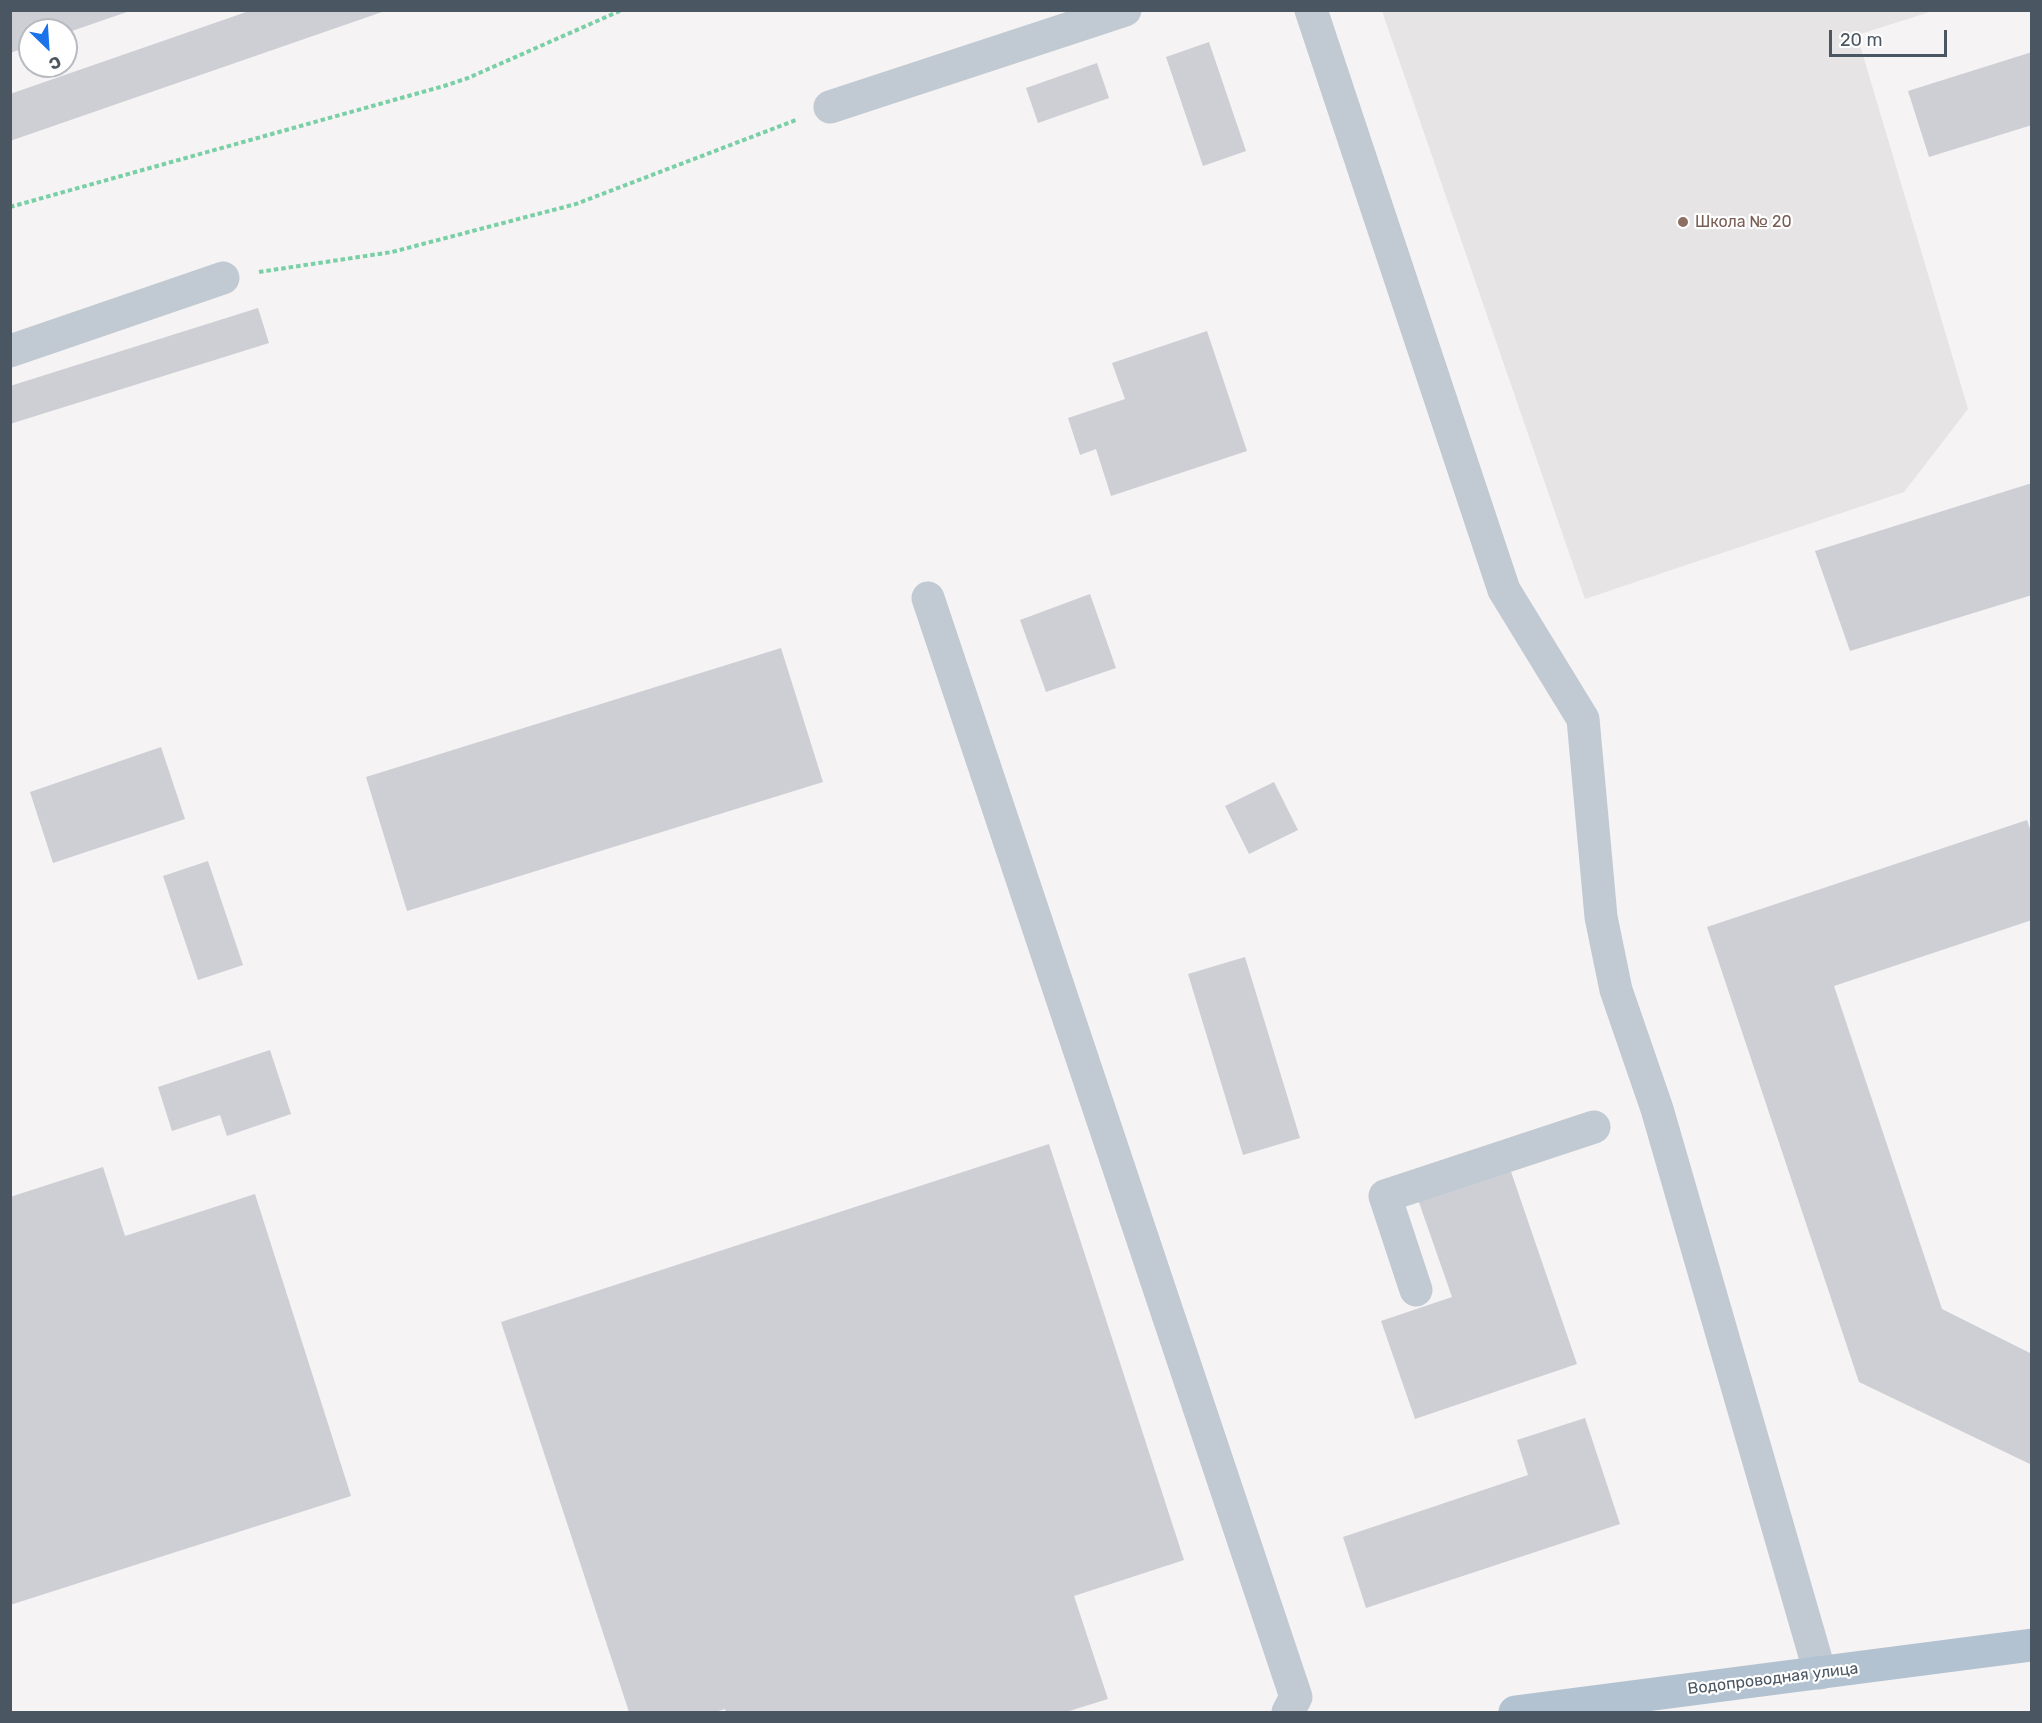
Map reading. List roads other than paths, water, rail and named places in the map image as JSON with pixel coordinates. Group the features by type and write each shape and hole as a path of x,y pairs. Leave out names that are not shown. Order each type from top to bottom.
{"main road":[{"name":"Водопроводная улица","path":"1515,1713 2031,1645"}],"street":[{"path":"830,107 1059,21 1125,10"},
{"path":"1311,10 1504,590 1583,719 1601,917 1616,990 1657,1109 1820,1673"},
{"path":"10,351 223,278"},
{"path":"928,598 1296,1697 1288,1713"},
{"path":"1416,1290 1385,1196 1594,1127"}],"place":[{"name":"Школа № 20","path":"1683,222"}]}
